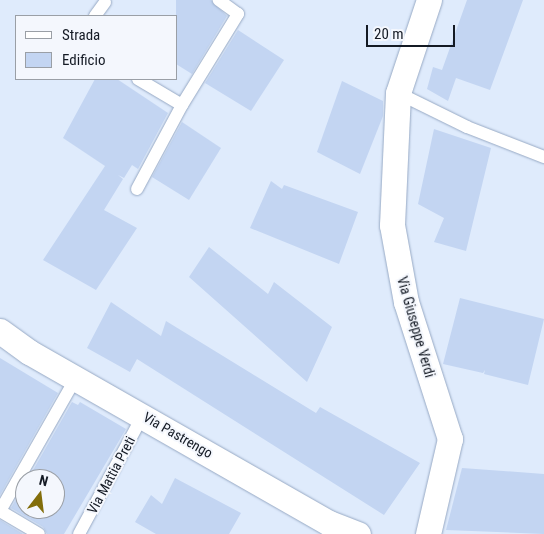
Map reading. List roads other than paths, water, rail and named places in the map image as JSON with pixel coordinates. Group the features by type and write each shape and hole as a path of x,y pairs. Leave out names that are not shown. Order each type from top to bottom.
{"street":[{"name":"Via Giuseppe Verdi","path":"428,534 450,439 406,302 392,225 398,93 430,0"},
{"name":"Via Pastrengo","path":"0,331 76,378 329,523 358,534"}],"lane":[{"path":"137,189 182,105 238,14 219,0"},
{"path":"96,15 104,1"},
{"path":"140,80 182,105"},
{"path":"398,93 467,127 544,157"},
{"path":"39,534 0,511 76,378"},
{"name":"Via Mattia Preti","path":"79,534 143,415"}]}
